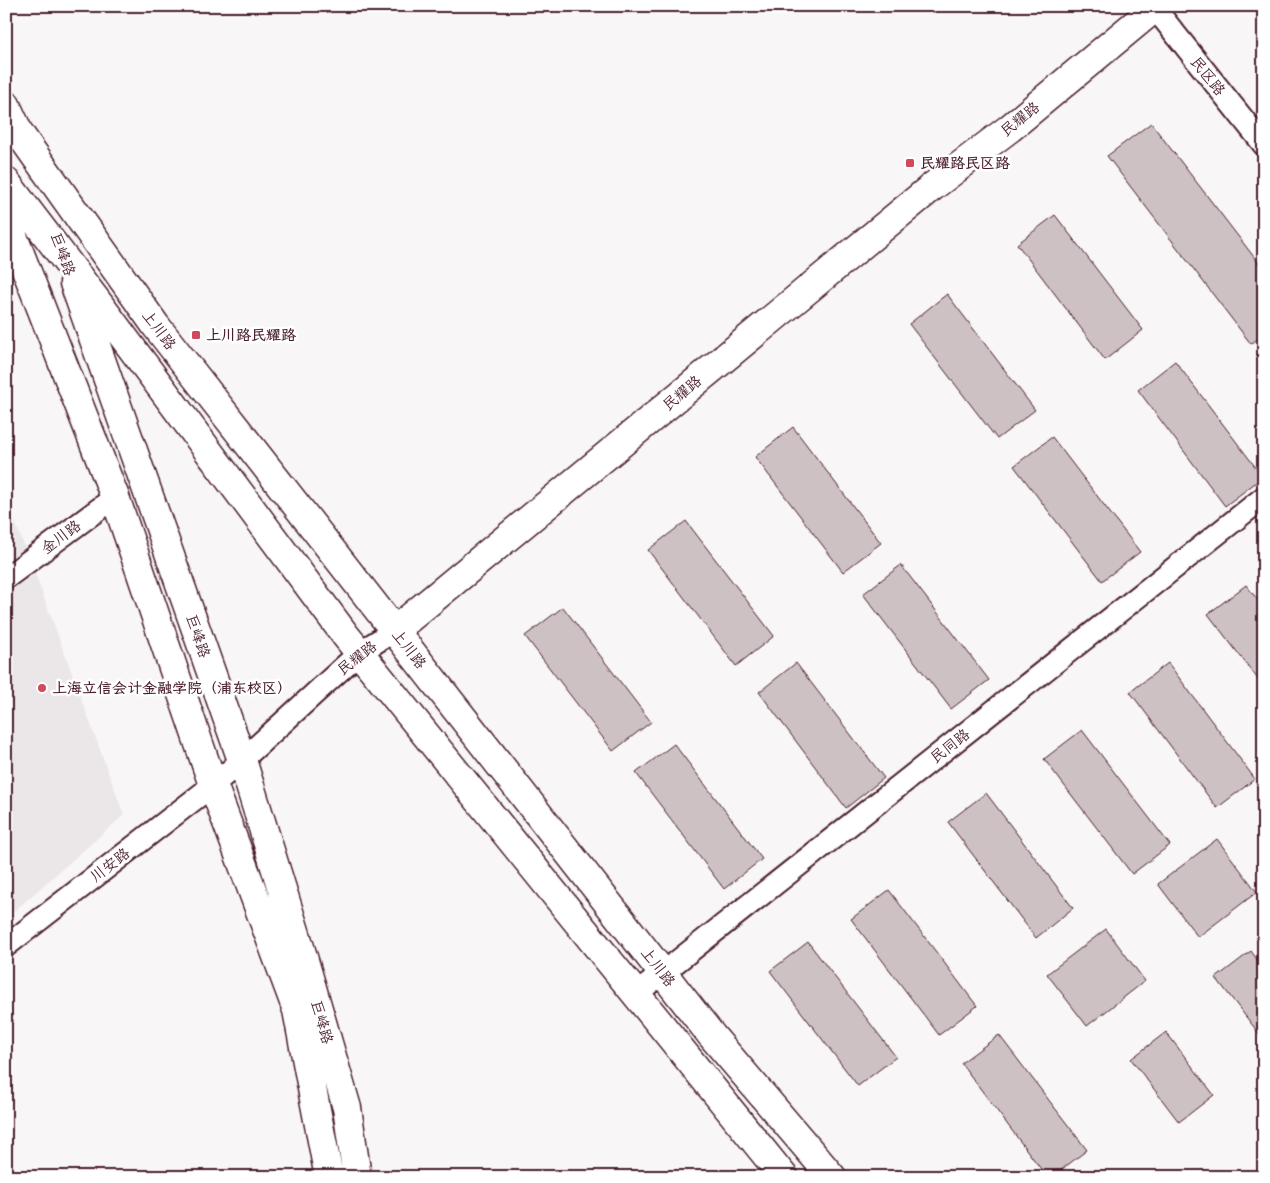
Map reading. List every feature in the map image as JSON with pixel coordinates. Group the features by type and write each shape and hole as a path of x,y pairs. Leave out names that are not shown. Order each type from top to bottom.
{"street":[{"name":"民区路","path":"1155,7 1264,145"},
{"name":"民耀路","path":"213,785 360,652 394,631 932,186 1010,128 1155,7"},
{"name":"上川路","path":"6,105 19,132 174,349 712,1036 832,1177"},
{"name":"巨峰路","path":"19,132 64,257"},
{"path":"6,182 64,257 87,300 346,636 784,1177"},
{"name":"巨峰路","path":"6,218 115,497 213,785 296,1010 330,1177"},
{"path":"53,337 59,324 87,300 105,295 118,298 148,315"},
{"name":"巨峰路","path":"87,300 242,760 303,957 347,1108 357,1177"},
{"name":"金川路","path":"6,578 115,497"},
{"name":"民同路","path":"636,994 664,974 1264,497"},
{"name":"川安路","path":"6,946 213,785"}],"shaded area":[{"name":"上海立信会计金融学院（浦东校区）","path":"6,500 124,815 6,918"}],"building":[{"path":"1151,123 1264,270 1264,334 1251,344 1107,156"},
{"path":"1055,215 1143,330 1105,360 1017,244"},
{"path":"947,294 1035,410 997,439 909,324"},
{"path":"1175,361 1263,477 1225,506 1138,390"},
{"path":"793,427 881,543 843,572 755,457"},
{"path":"1052,437 1140,552 1102,581 1014,466"},
{"path":"686,521 774,636 736,666 648,550"},
{"path":"901,565 989,680 951,709 863,594"},
{"path":"1246,585 1264,608 1264,687 1208,614"},
{"path":"563,607 651,722 613,751 525,636"},
{"path":"796,663 884,778 846,808 759,692"},
{"path":"1168,663 1255,779 1217,808 1130,692"},
{"path":"1082,730 1170,845 1132,874 1044,759"},
{"path":"674,744 762,859 724,889 636,773"},
{"path":"986,793 1073,908 1036,938 948,822"},
{"path":"1217,839 1257,892 1198,937 1158,884"},
{"path":"889,890 977,1006 939,1035 851,919"},
{"path":"1106,929 1145,981 1087,1026 1047,974"},
{"path":"808,942 896,1057 858,1086 770,971"},
{"path":"1251,951 1264,969 1264,1040 1216,978"},
{"path":"1166,1032 1214,1095 1179,1122 1131,1059"},
{"path":"999,1035 1087,1150 1052,1177 1047,1177 961,1063"}],"place":[{"name":"民耀路民区路","path":"910,163"},
{"name":"上川路民耀路","path":"196,335"},
{"name":"上海立信会计金融学院（浦东校区）","path":"42,688"}]}
